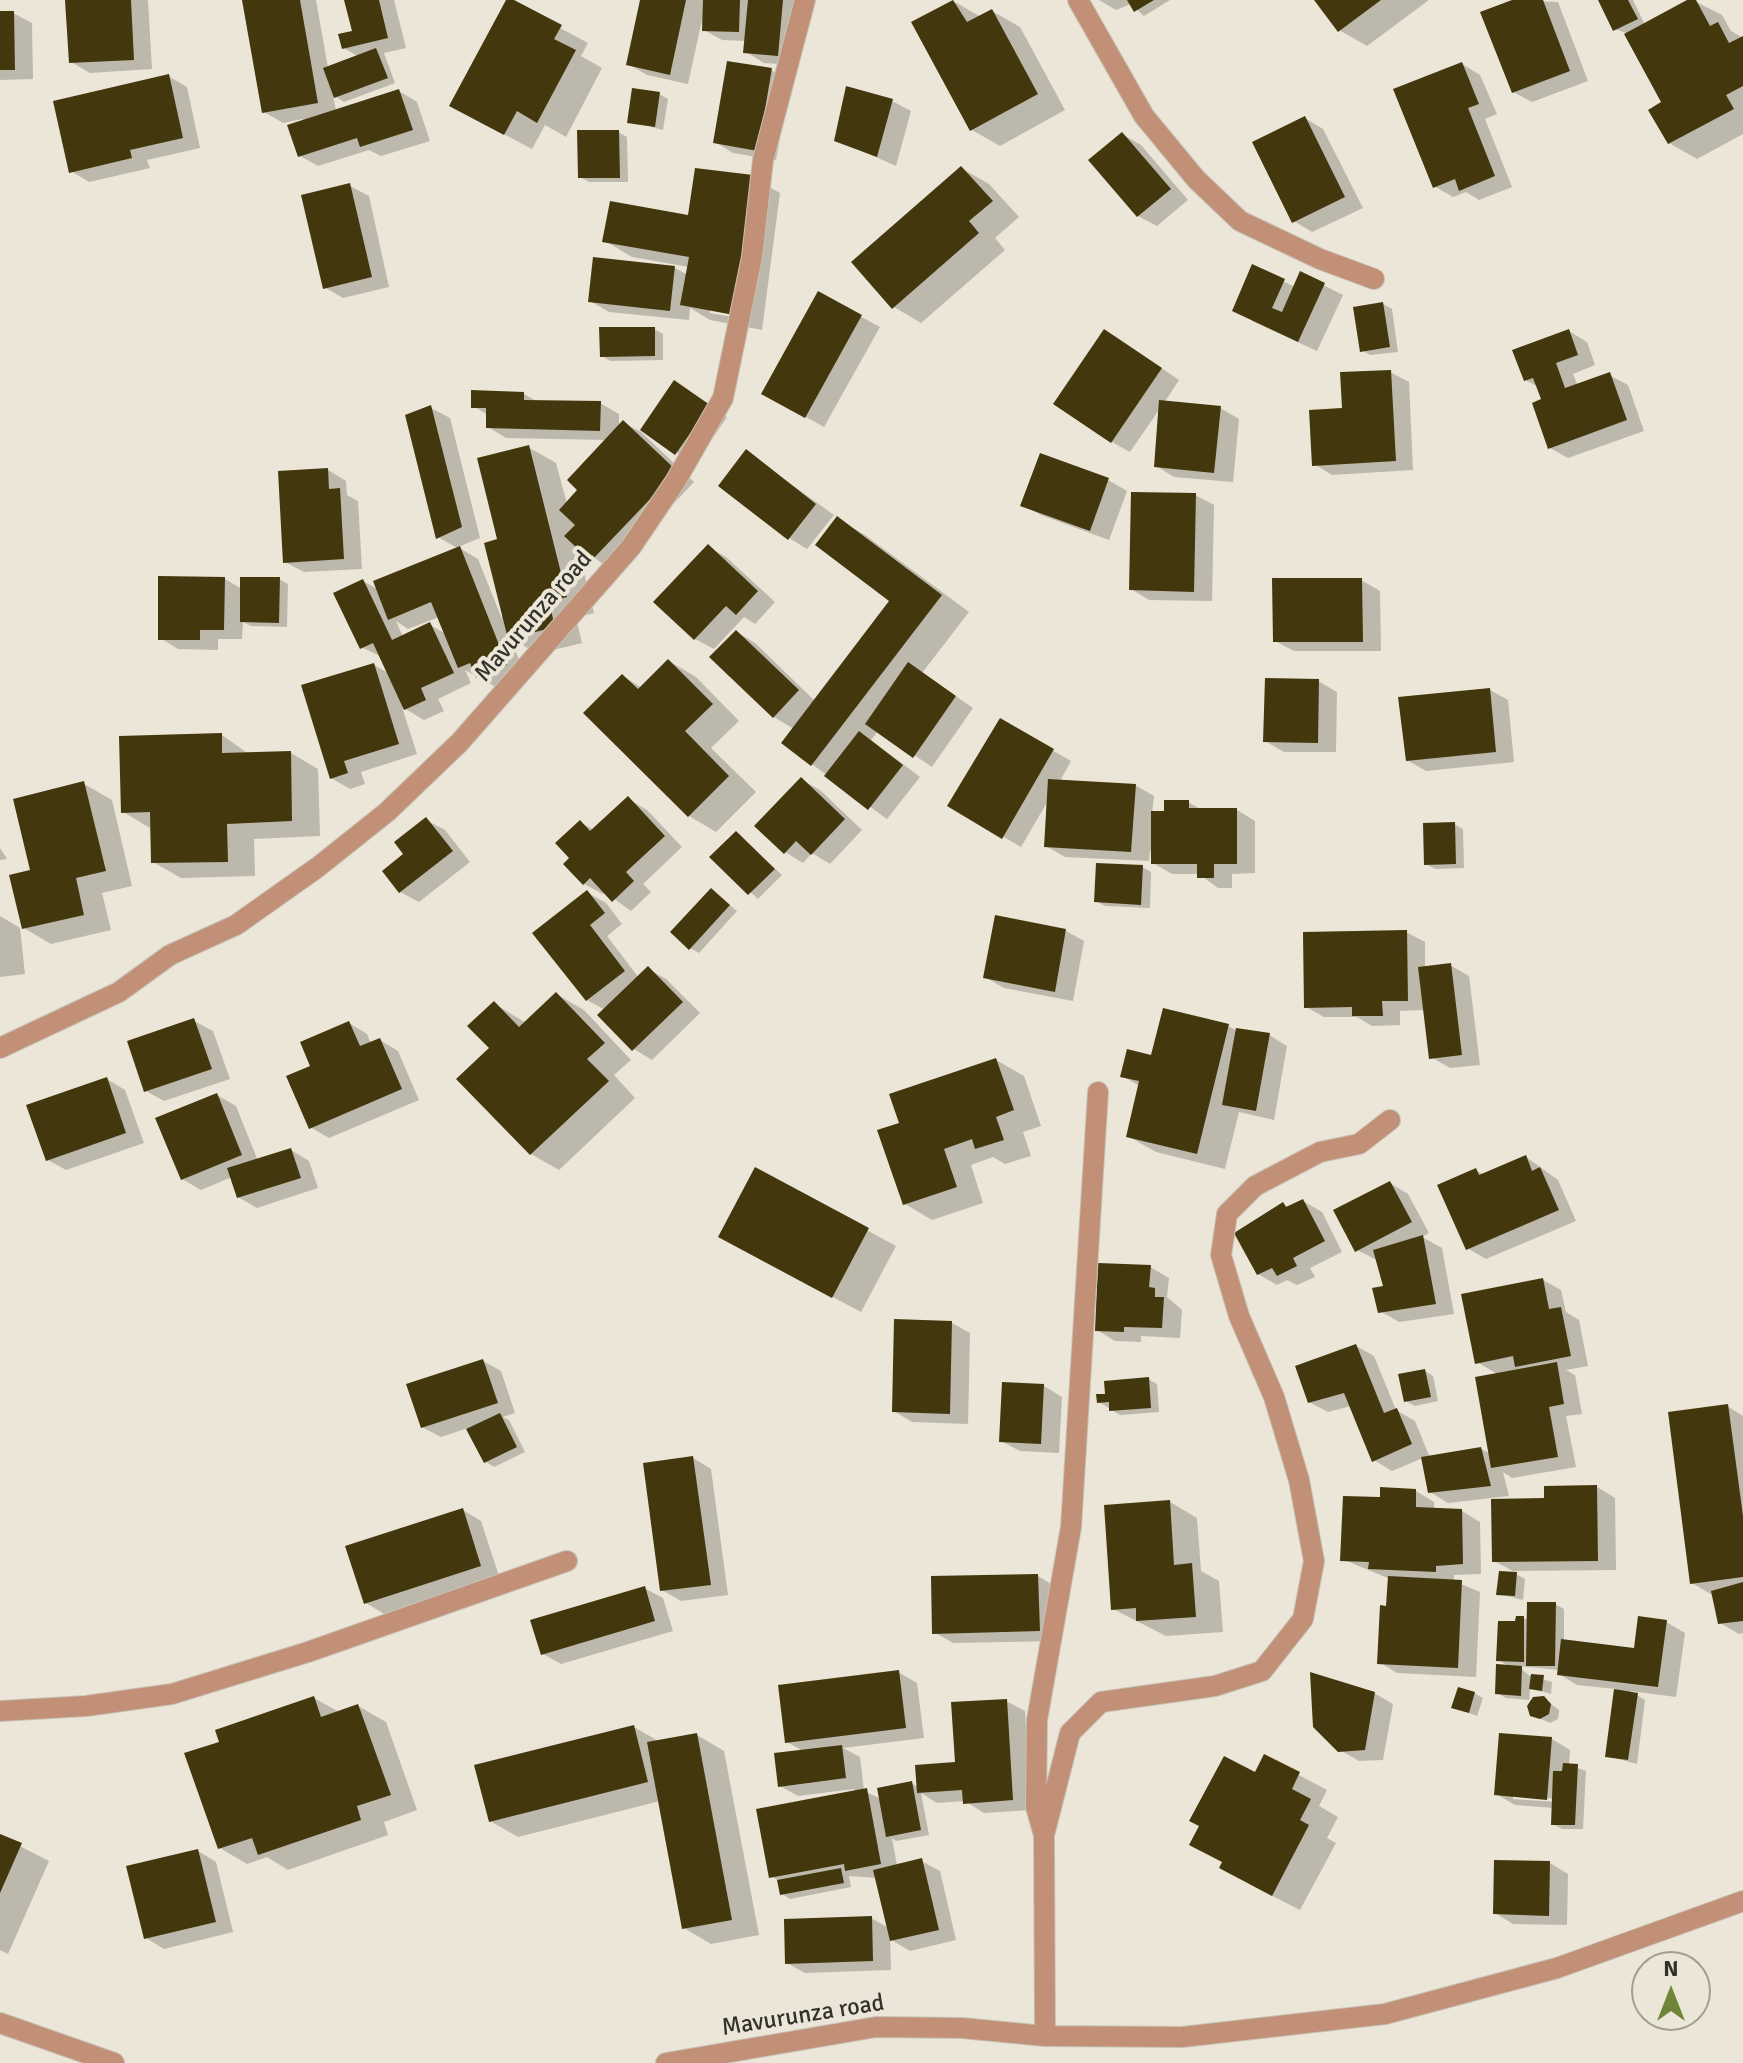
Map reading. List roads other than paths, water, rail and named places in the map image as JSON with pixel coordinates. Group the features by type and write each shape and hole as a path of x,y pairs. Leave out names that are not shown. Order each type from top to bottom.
{"street":[{"name":"Mavurunza road","path":"0,1048 119,992 170,955 236,925 318,867 387,812 460,742 631,547 675,482 723,398 752,257 763,160 805,0"},
{"path":"1078,0 1144,116 1196,179 1240,221 1320,259 1374,279"},
{"path":"1044,1835 1036,1807 1037,1720 1071,1527 1098,1092"},
{"path":"1045,2036 1044,1835 1070,1733 1101,1702 1215,1686 1262,1671 1303,1619 1314,1561 1304,1507 1274,1397 1239,1316 1221,1255 1227,1214 1255,1186 1320,1152 1359,1144 1390,1120"},
{"path":"0,1711 86,1706 172,1694 308,1652 567,1561"},
{"name":"Mavurunza road","path":"666,2063 876,2027 962,2028 1045,2036 1182,2037 1385,2014 1557,1968 1743,1901"},
{"path":"0,2023 114,2063"}]}
